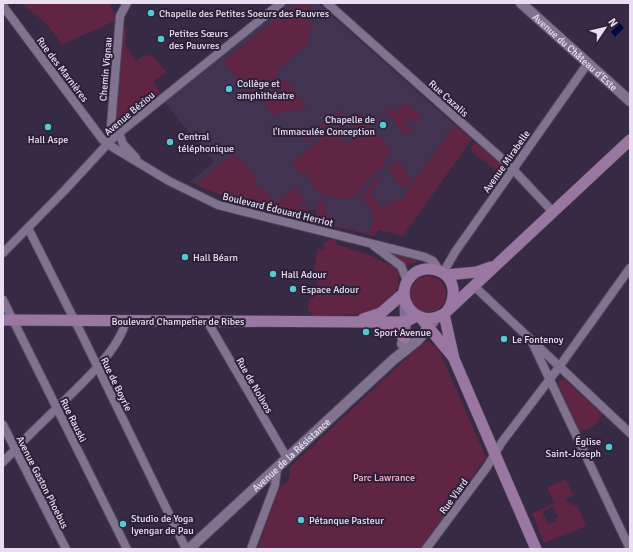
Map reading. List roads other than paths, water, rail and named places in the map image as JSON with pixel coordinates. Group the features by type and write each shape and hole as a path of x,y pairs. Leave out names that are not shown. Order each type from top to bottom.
{"main road":[{"path":"419,316 428,318 442,314 630,140"},
{"path":"454,359 419,316 407,306 404,296 407,281 412,275 426,268 443,273 476,272 494,266"},
{"path":"442,314 452,304 454,296 451,282 443,273"},
{"name":"Boulevard Champetier de Ribes","path":"353,322 381,313 404,296"},
{"path":"442,314 454,359 536,549"},
{"name":"Boulevard Champetier de Ribes","path":"8,320 405,322 419,316"},
{"path":"371,322 398,331 405,338"},
{"path":"405,322 429,328"}],"street":[{"name":"Chemin Vignau","path":"113,138 111,126 118,32 120,16 127,3"},
{"name":"Avenue Béziou","path":"3,253 113,138 281,3"},
{"name":"Rue Cazalis","path":"327,3 513,168 553,212"},
{"name":"Avenue du Château d'Este","path":"521,3 630,101"},
{"name":"Rue des Marnières","path":"3,6 102,139 113,138"},
{"name":"Avenue Mirabelle","path":"443,273 513,168 588,63"},
{"name":"Boulevard Édouard Herriot","path":"113,138 123,144 142,165"},
{"name":"Boulevard Édouard Herriot","path":"113,138 142,165 169,181 218,205 425,257 433,261 443,273"},
{"name":"Rue de Boyrie","path":"28,228 187,549"},
{"name":"Boulevard Édouard Herriot","path":"370,244 401,266 407,281"},
{"name":"Rue Viard","path":"426,549 630,268"},
{"path":"474,286 630,433"},
{"name":"Avenue de la Résistance","path":"393,360 405,338 404,296"},
{"name":"Rue Rauski","path":"3,300 8,320 57,407 127,549"},
{"name":"Avenue de la Résistance","path":"187,549 393,360 418,340 442,314"},
{"path":"3,462 97,367 124,328 126,321"},
{"name":"Rue de Nolivos","path":"207,321 287,458"},
{"path":"531,340 627,545"},
{"name":"Avenue Gaston Phoebus","path":"3,425 66,549"},
{"path":"252,549 275,485 277,468"}],"place":[{"name":"Chapelle des Petites Soeurs des Pauvres","path":"151,13"},
{"name":"Petites Sœurs des Pauvres","path":"161,39"},
{"name":"Collège et amphithéatre","path":"229,89"},
{"name":"Chapelle de l'Immaculée Conception","path":"383,125"},
{"name":"Hall Aspe","path":"48,127"},
{"name":"Central téléphonique","path":"170,142"},
{"name":"Hall Béarn","path":"185,257"},
{"name":"Hall Adour","path":"273,274"},
{"name":"Espace Adour","path":"293,289"},
{"name":"Sport Avenue","path":"366,332"},
{"name":"Le Fontenoy","path":"504,339"},
{"name":"Église Saint-Joseph","path":"609,447"},
{"name":"Pétanque Pasteur","path":"301,520"},
{"name":"Studio de Yoga Iyengar de Pau","path":"123,524"}],"park label":[{"name":"Parc Lawrance","path":"384,477"}]}
